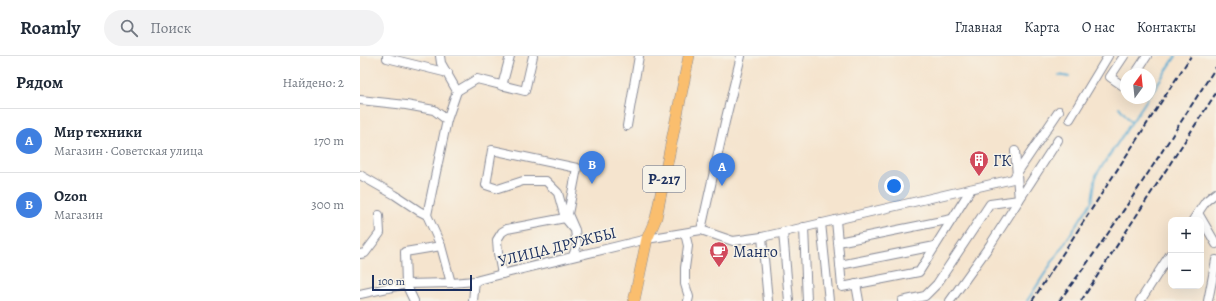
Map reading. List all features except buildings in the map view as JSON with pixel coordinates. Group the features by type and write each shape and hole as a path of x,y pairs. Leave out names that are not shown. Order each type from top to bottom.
{"highway":[{"name":"Р-217","path":"634,301 647,238 656,218 689,56"}],"street":[{"path":"387,56 387,58 448,73"},
{"path":"440,56 441,63 457,91"},
{"path":"502,86 510,56"},
{"path":"451,283 441,246 427,215 447,120 457,91 477,79 525,91 533,56"},
{"path":"627,126 639,56"},
{"path":"741,56 701,230 733,241 762,237 1013,179 1059,111"},
{"path":"1070,119 1108,56"},
{"path":"1120,84 1110,77 1124,56"},
{"path":"1139,68 1147,56"},
{"path":"360,100 406,105 434,110 447,120"},
{"path":"950,301 990,245 1058,140"},
{"path":"574,256 577,245 575,230 568,214 576,168 492,150 486,184 498,189 523,181 546,181 558,193 565,218 575,230"},
{"path":"1014,151 1019,200"},
{"path":"360,175 427,215"},
{"path":"836,220 842,287 919,272 971,189"},
{"path":"1195,217 1206,201 1216,193"},
{"path":"902,301 920,299 937,284 990,204 1019,200"},
{"path":"1198,213 1216,244"},
{"path":"360,254 365,253 380,233 379,215"},
{"path":"502,274 497,240 502,232 507,229 565,218"},
{"path":"838,242 952,219"},
{"path":"821,223 829,301"},
{"path":"804,227 807,301"},
{"name":"УЛИЦА ДРУЖБЫ","path":"360,294 406,284 475,281 647,238 701,230"},
{"path":"783,232 789,301"},
{"path":"685,233 688,246 684,268 689,297 688,301"},
{"path":"762,237 768,301"},
{"path":"414,301 406,284 405,252 441,246"},
{"path":"840,265 935,246"},
{"path":"1140,301 1168,258"},
{"path":"1208,301 1216,260"},
{"path":"472,301 475,281"},
{"path":"856,284 859,301"}],"waterway":[{"path":"1156,86 1176,56"},
{"path":"1059,75 1069,77"},
{"path":"1027,301 1092,201 1096,175 1144,104"},
{"path":"1119,107 1131,122"}],"railway":[{"path":"1032,301 1191,56"},
{"path":"1059,301 1120,215 1216,67"},
{"path":"1081,301 1216,93"}],"place":[{"name":"ГК","path":"979,177"},
{"name":"Ozon","path":"592,184"},
{"name":"Мир техники","path":"722,186"},
{"name":"Манго","path":"719,268"}]}
